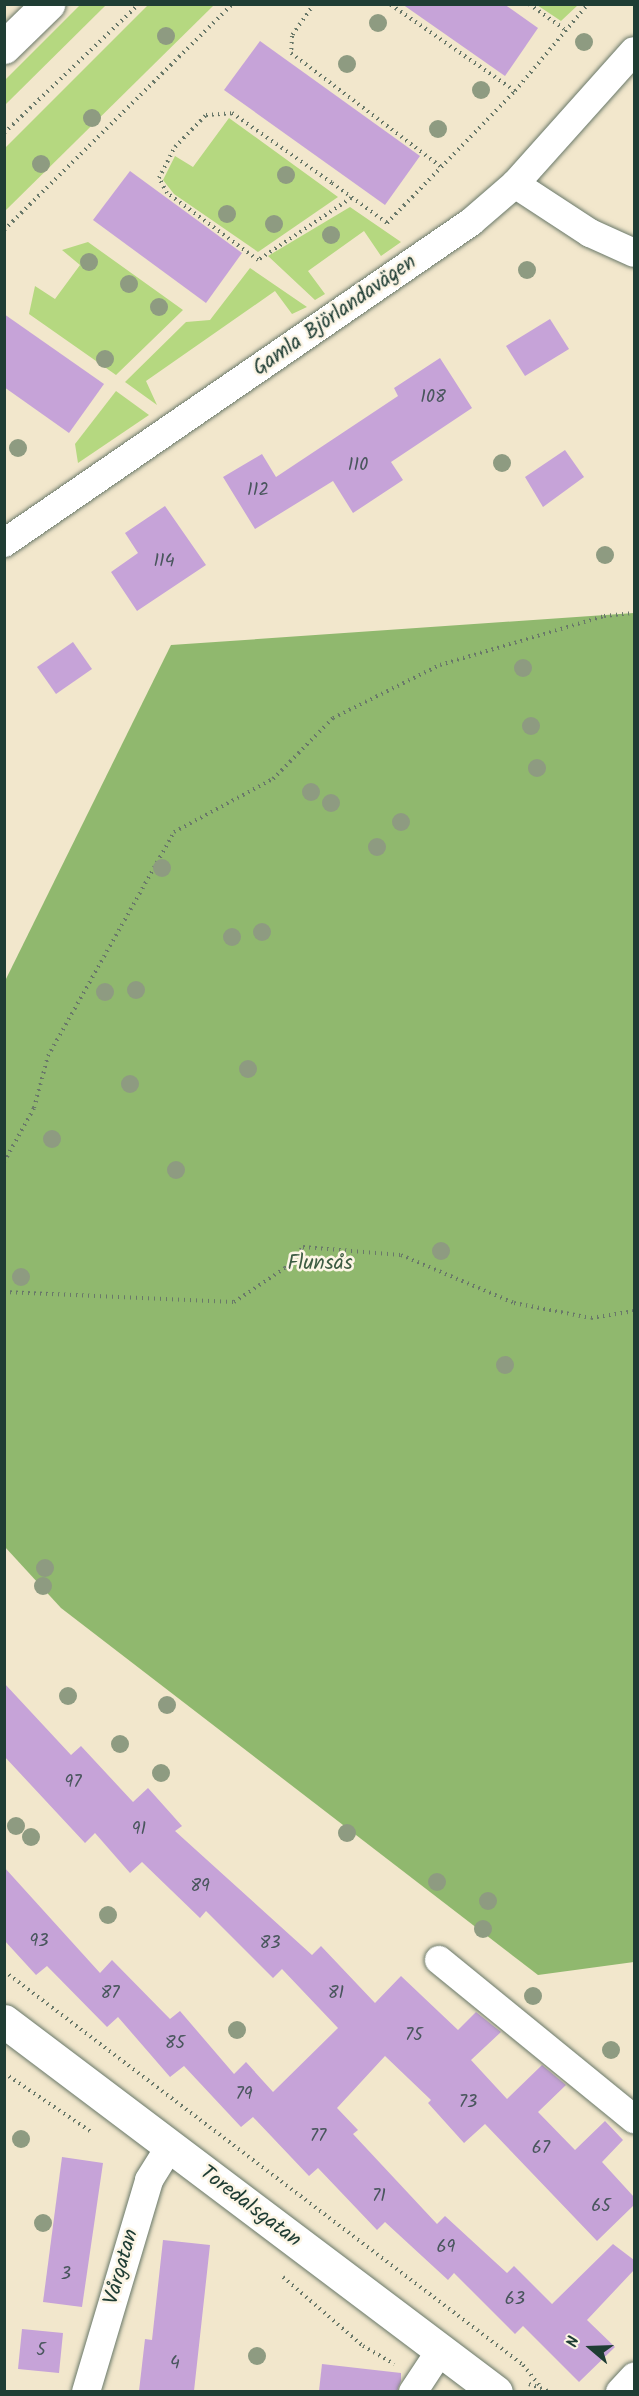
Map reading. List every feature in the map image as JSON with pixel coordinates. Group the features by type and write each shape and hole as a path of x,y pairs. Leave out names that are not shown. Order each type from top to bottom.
{"street":[{"path":"4,47 48,4"},
{"name":"Gamla Björlandavägen","path":"4,543 471,222 515,184 634,51"},
{"path":"515,184 590,233 634,253"},
{"path":"439,1960 634,2120"},
{"name":"Toredalsgatan","path":"4,2021 496,2391"},
{"name":"Vårgatan","path":"86,2391 149,2180 170,2147"},
{"path":"413,2391 440,2351"},
{"path":"620,2391 634,2377"}],"path":[{"path":"4,133 139,4"},
{"path":"4,230 232,4"},
{"path":"314,4 292,36 291,53 441,167"},
{"path":"390,4 515,91"},
{"path":"529,4 564,29"},
{"path":"351,198 258,260 166,194 159,178 193,126 218,111 232,113 387,223 515,91 564,29 588,4"},
{"path":"4,1162 34,1108 48,1056 174,832 273,779 333,718 440,665 604,616 634,614"},
{"path":"4,1292 234,1302 285,1268 303,1247 401,1255 514,1303 591,1318 634,1311"},
{"path":"4,1971 523,2365 551,2391"},
{"path":"4,2073 99,2136"},
{"path":"280,2273 290,2287 363,2346 387,2358"}],"green space":[{"path":"149,4 214,5 5,211 5,148"},
{"path":"80,5 106,5 5,105 5,80"},
{"path":"537,5 578,5 561,21"},
{"path":"229,118 338,197 258,252 174,194 163,180 175,156 193,167"},
{"path":"350,207 401,242 381,256 364,231 308,271 325,294 315,300 268,256"},
{"path":"88,242 183,310 116,375 29,314 35,286 55,299 80,265 62,250"},
{"path":"250,268 307,307 292,314 275,291 146,381 157,405 125,382 186,322 210,320"},
{"path":"116,391 149,415 78,463 75,444"},
{"name":"Flunsås","path":"634,613 634,1962 538,1975 61,1608 5,1547 5,981 171,645"}],"building":[{"path":"402,4 504,4 538,28 505,76"},
{"path":"260,41 420,156 385,205 224,90"},
{"path":"130,171 242,253 206,303 93,220"},
{"path":"4,314 104,384 69,433 4,387"},
{"path":"550,319 569,349 525,376 506,346"},
{"path":"440,358 472,408 391,462 403,480 353,513 333,481 255,529 223,477 262,454 276,477 398,396 394,388"},
{"path":"565,450 584,477 543,507 525,477"},
{"path":"165,506 206,565 137,611 111,572 138,553 125,533"},
{"path":"73,642 92,669 56,694 37,667"},
{"path":"4,1683 71,1755 81,1746 133,1802 148,1788 182,1826 175,1831 312,1955 321,1946 375,2003 401,1976 458,2030 476,2012 501,2032 471,2060 507,2099 542,2065 566,2085 538,2112 575,2150 605,2121 623,2140 602,2162 634,2197 634,2205 597,2241 485,2124 464,2143 428,2103 431,2100 385,2056 337,2108 358,2130 353,2134 437,2224 445,2216 507,2273 514,2266 552,2304 613,2244 634,2260 634,2270 587,2320 615,2347 579,2382 523,2326 515,2334 454,2273 448,2280 385,2222 377,2230 318,2168 309,2176 253,2117 241,2127 184,2066 170,2077 118,2017 107,2027 47,1966 36,1975 4,1940 4,1867 100,1973 112,1960 170,2019 180,2011 234,2074 246,2062 273,2092 338,2028 282,1969 273,1978 206,1911 200,1918 142,1862 130,1873 95,1833 85,1843 4,1756"},
{"path":"62,2157 103,2163 82,2307 43,2302"},
{"path":"163,2240 210,2245 194,2391 139,2391 145,2339 152,2340"},
{"path":"22,2329 63,2333 59,2373 18,2369"},
{"path":"322,2364 401,2373 401,2381 397,2391 319,2391"}]}
